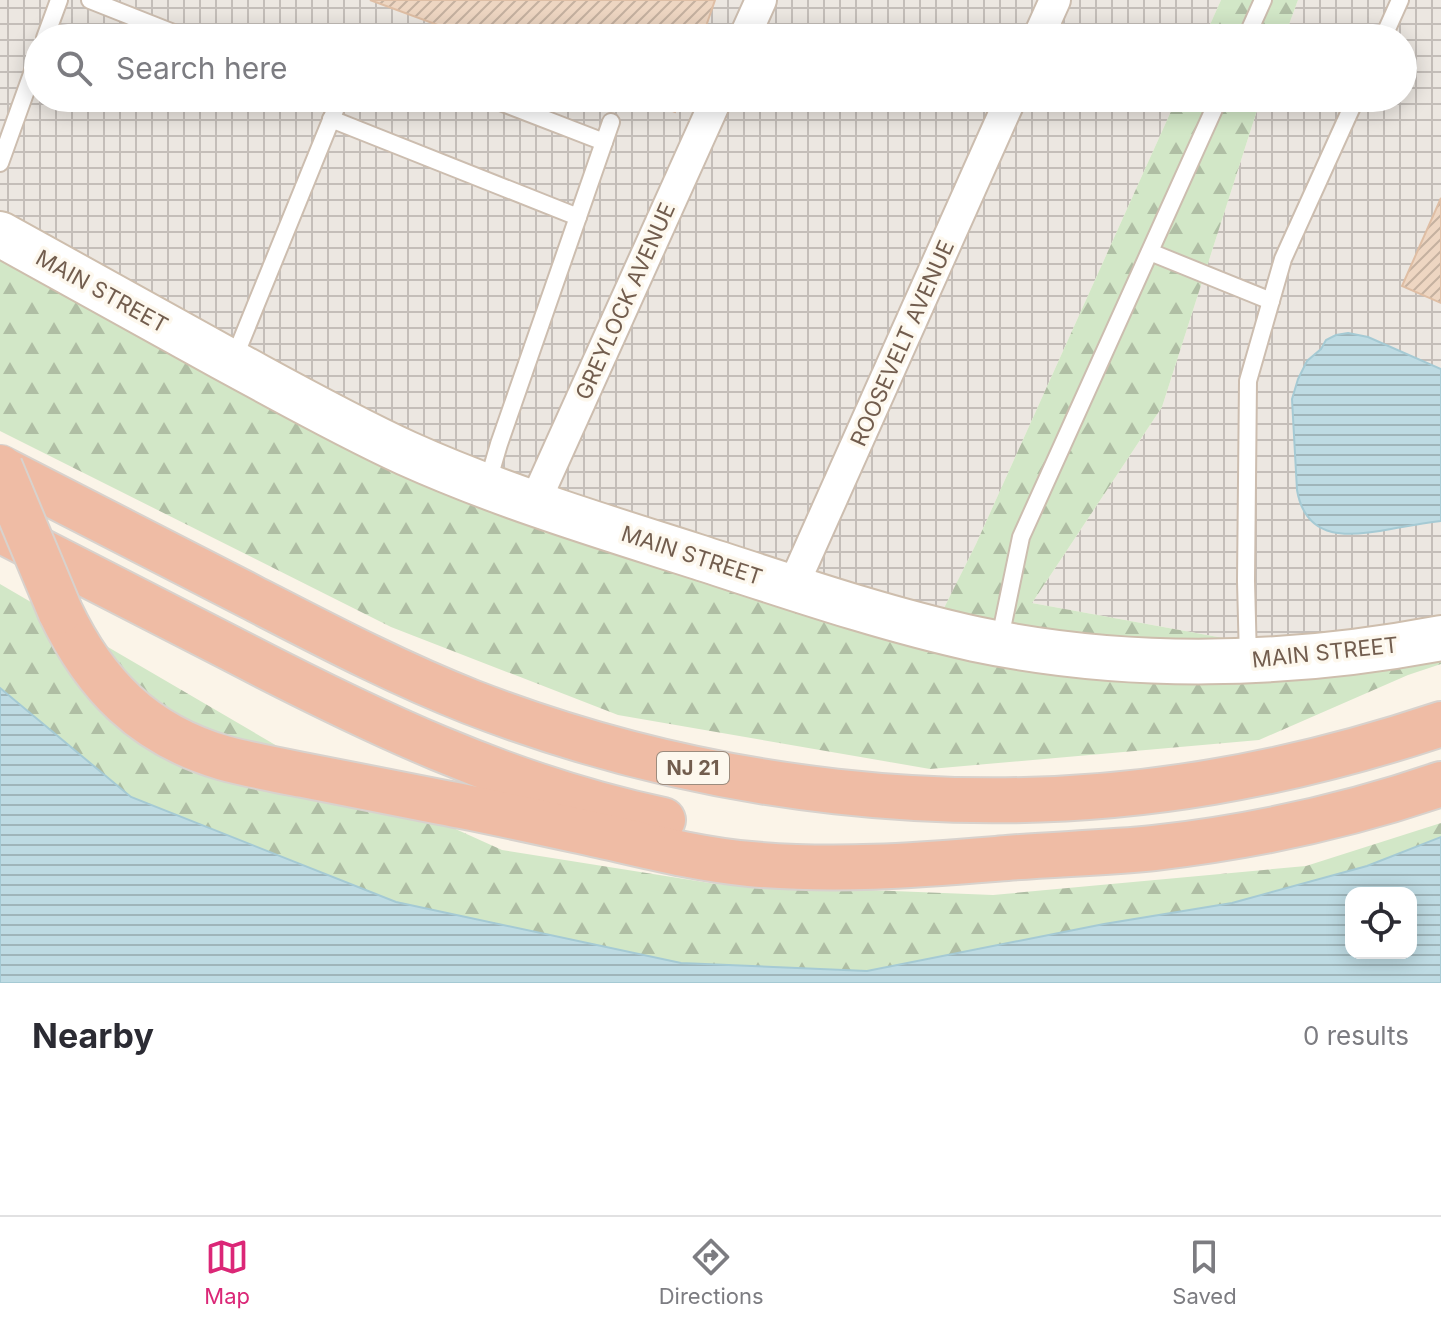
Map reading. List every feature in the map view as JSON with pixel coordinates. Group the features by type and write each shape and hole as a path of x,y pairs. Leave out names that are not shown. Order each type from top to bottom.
{"highway":[{"path":"0,467 60,611 92,668 133,712 159,730 223,758 684,854 748,864 810,868 923,866 1153,848 1221,839 1356,810 1441,784"},
{"name":"NJ 21","path":"0,467 340,642 445,691 604,746 735,777 806,788 943,799 1009,800 1147,791 1280,769 1341,755 1441,724"},
{"path":"0,530 386,727 518,780 656,818 784,843 941,857 1010,857"}],"street":[{"path":"750,24 761,0"},
{"path":"1044,24 1055,0"},
{"name":"GREYLOCK AVENUE","path":"534,504 711,112"},
{"name":"ROOSEVELT AVENUE","path":"792,588 1005,112"},
{"name":"MAIN STREET","path":"0,234 381,440 487,486 534,504 883,616 1039,650 1160,660 1248,660 1344,653 1441,638"}],"lane":[{"path":"50,24 59,0"},
{"path":"90,0 151,24"},
{"path":"1252,24 1263,0"},
{"path":"1389,24 1400,0"},
{"path":"0,163 24,96"},
{"path":"233,362 334,112"},
{"path":"526,112 604,142"},
{"path":"999,643 1021,537 1213,112"},
{"path":"1248,660 1248,381 1283,259 1350,112"},
{"path":"331,119 578,217"},
{"path":"487,486 611,122"},
{"path":"1150,252 1271,301"}],"shaded area":[{"path":"0,0 1221,0 1210,24 24,24 24,112 1171,112 976,544 928,640 654,550 0,245"},
{"path":"1298,0 1441,0 1441,637 1267,646 1032,603 1162,407 1257,112 1417,112 1417,24 1289,24"}],"green space":[{"path":"1221,0 1298,0 1289,24 1210,24"},
{"path":"1171,112 1257,112 1162,407 1032,603 1267,646 1441,637 1441,664 1408,675 1259,740 930,769 618,715 391,627 0,431 0,245 389,460 928,640 976,544"},
{"path":"0,584 296,757 502,850 716,884 993,895 1306,866 1441,823 1441,837 1367,866 1232,903 1104,924 867,971 681,963 396,902 130,797 0,688"}],"water":[{"path":"1348,333 1368,337 1441,369 1441,521 1346,534 1320,527 1302,507 1297,490 1292,399 1307,361 1326,340"},
{"path":"0,688 131,797 396,902 681,963 867,971 1104,924 1232,903 1367,866 1441,837 1441,983 0,983"}],"building":[{"path":"370,0 715,0 707,24 435,24"},
{"path":"1441,198 1441,303 1402,286"}]}
